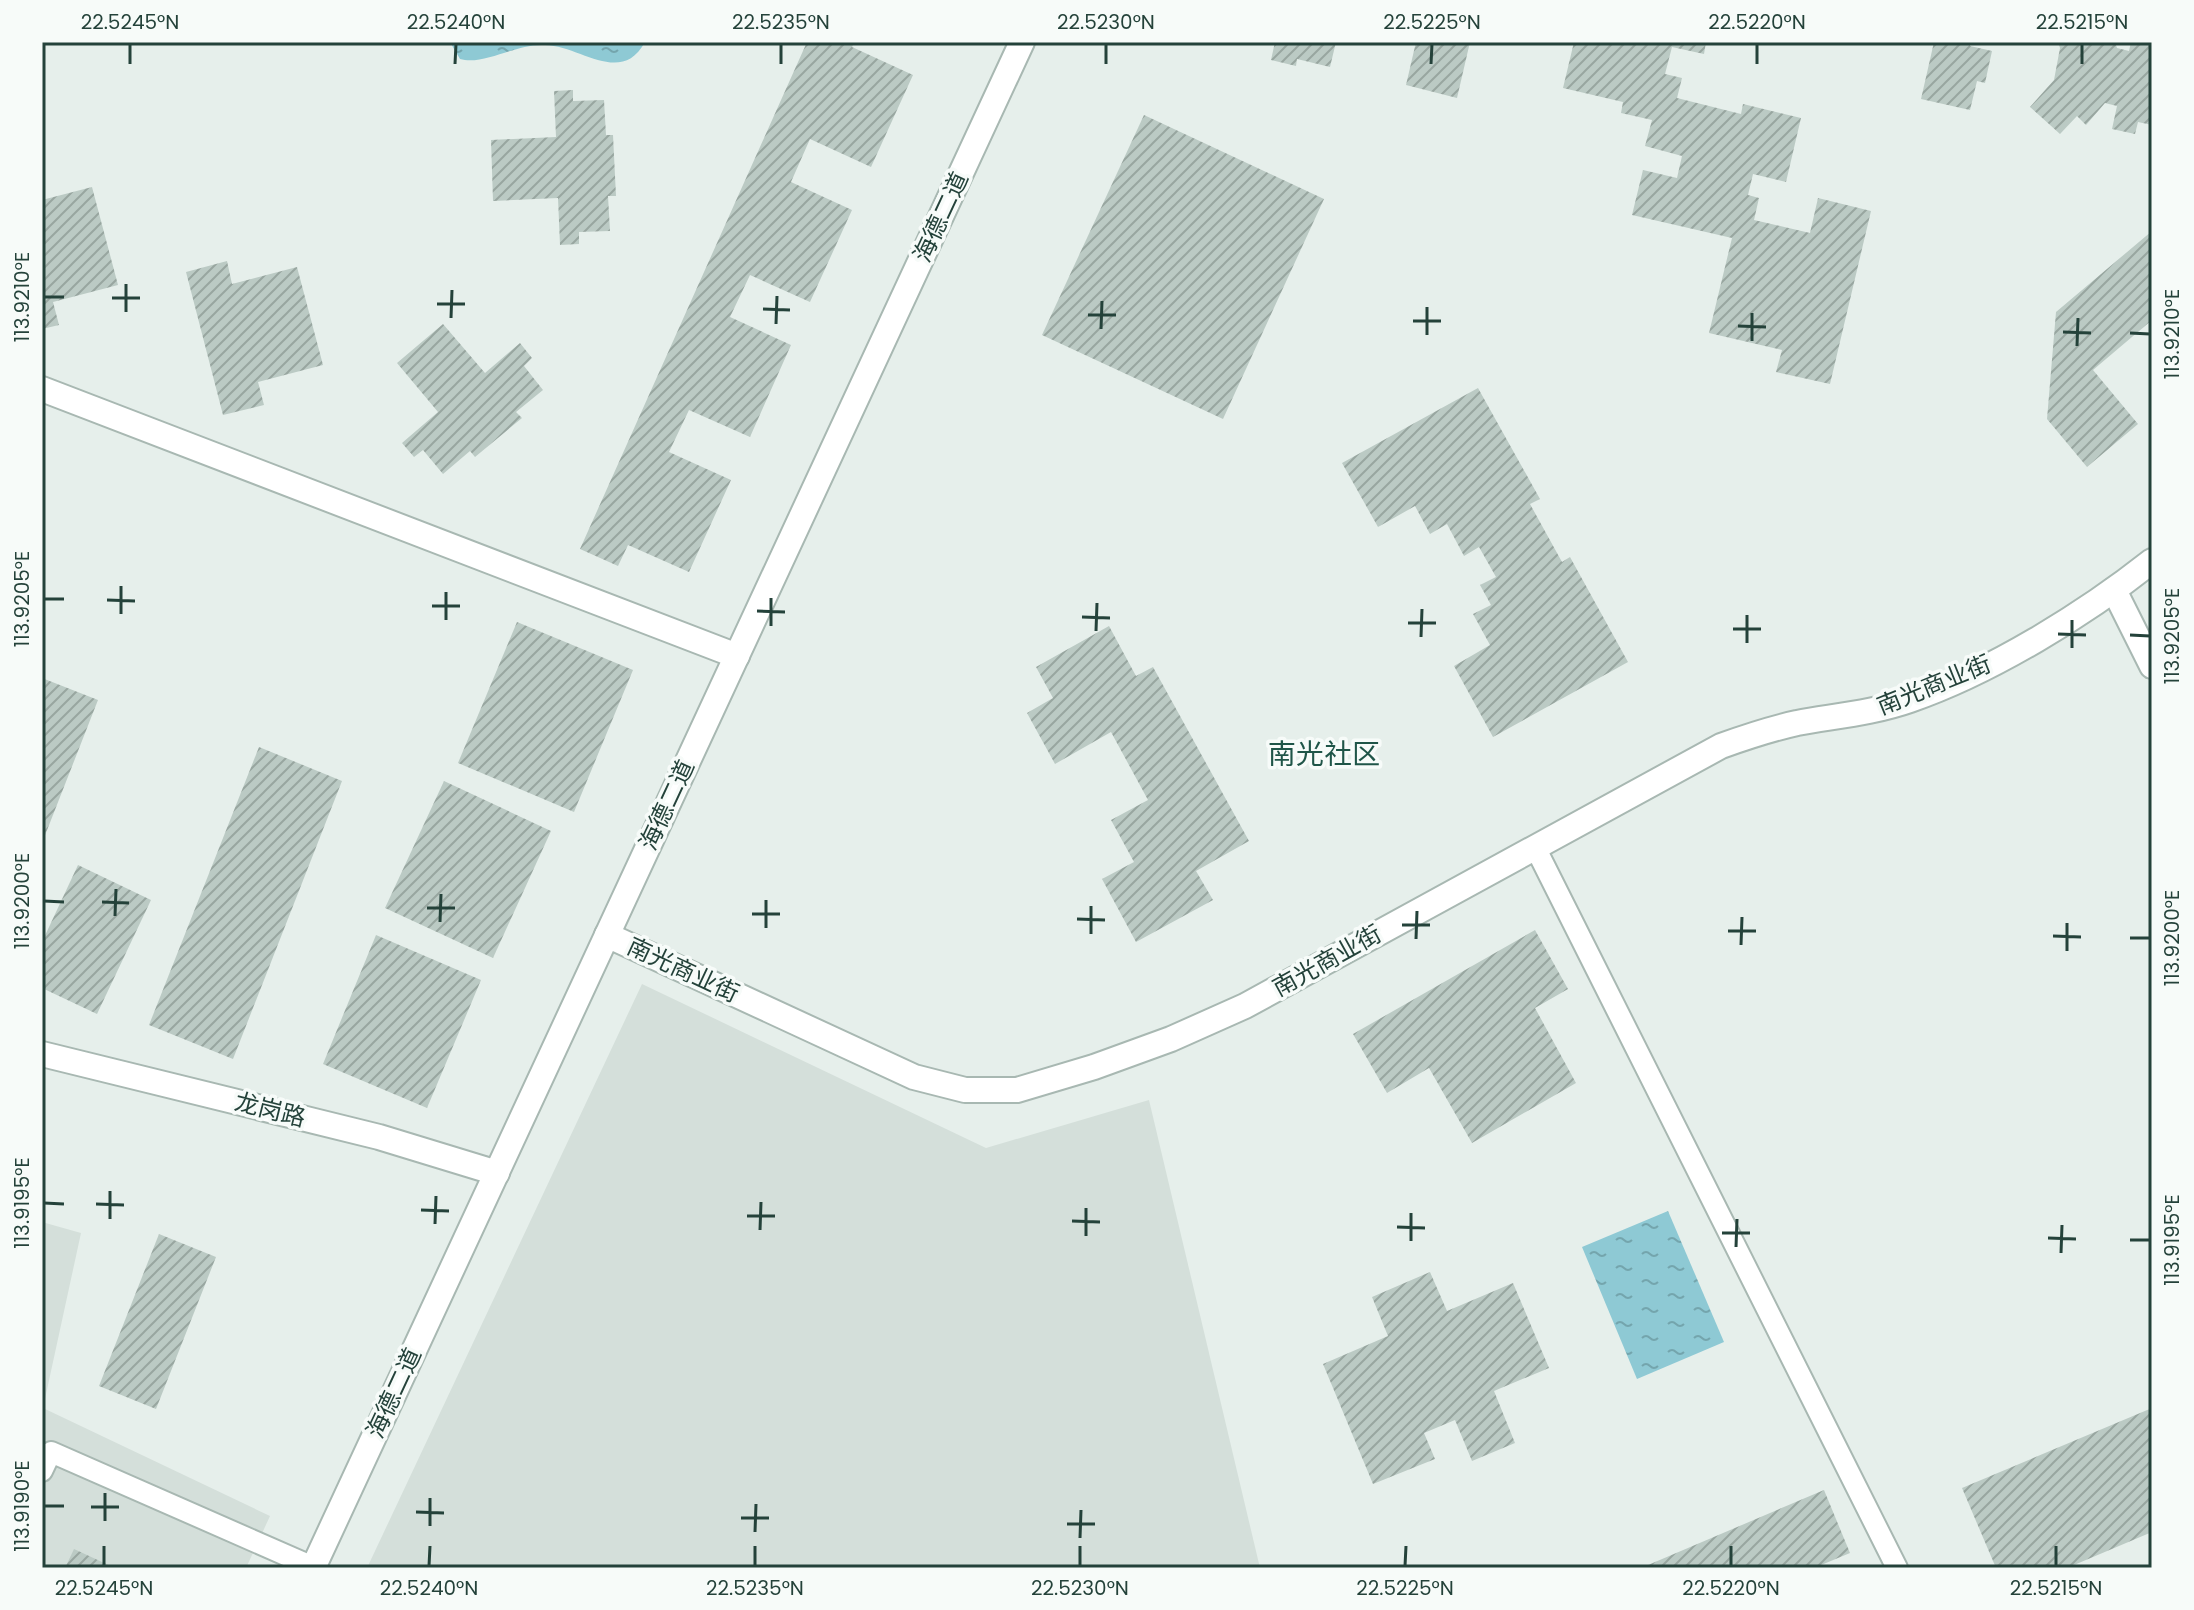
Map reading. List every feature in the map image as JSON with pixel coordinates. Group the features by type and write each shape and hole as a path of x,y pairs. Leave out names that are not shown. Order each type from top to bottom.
{"street":[{"name":"海德二道","path":"313,1567 1022,42"},
{"path":"42,389 737,656"},
{"name":"南光商业街","path":"607,935 914,1077 939,1086 965,1090 1017,1090 1133,1053 1245,1006 1721,746 1759,732 1855,715 1909,700 1961,680 2114,590 2152,561"},
{"path":"2114,590 2152,666"},
{"name":"龙岗路","path":"42,1054 379,1137 497,1173"}],"lane":[{"path":"1535,847 1897,1568"},
{"path":"42,1471 51,1452 313,1567"}],"shaded area":[{"path":"642,984 986,1148 1149,1100 1260,1568 367,1568"},
{"path":"42,1222 81,1233 43,1408 270,1516 246,1568 42,1568"}],"water":[{"path":"450,42 645,42 635,55 612,63 545,45 523,47 479,59 460,59"},
{"path":"1668,1211 1724,1342 1637,1379 1582,1247"}],"building":[{"path":"807,42 854,42 852,47 913,75 871,167 810,139 791,182 852,210 810,302 750,275 730,317 791,345 750,437 689,410 669,452 731,480 689,572 628,545 618,566 580,549"},
{"path":"1275,42 1336,42 1330,67 1297,59 1296,66 1271,60"},
{"path":"1416,42 1470,42 1457,98 1406,85"},
{"path":"1574,42 1706,42 1704,54 1672,47 1665,74 1682,78 1677,98 1741,114 1743,104 1801,118 1786,182 1753,174 1748,195 1759,198 1754,220 1810,233 1818,198 1871,211 1830,384 1776,372 1782,350 1709,333 1732,238 1632,215 1643,170 1677,178 1682,156 1645,146 1652,120 1621,113 1623,102 1563,88"},
{"path":"1934,42 1971,42 1970,46 1992,51 1985,83 1977,81 1970,110 1921,99"},
{"path":"2058,42 2115,42 2117,48 2129,51 2131,42 2152,42 2152,125 2138,122 2135,134 2112,129 2117,106 2105,103 2086,125 2077,116 2060,134 2030,107 2054,80 2060,48"},
{"path":"573,90 573,101 604,100 606,135 613,135 616,196 608,196 610,231 579,232 579,244 560,245 558,198 493,201 491,140 556,137 554,91"},
{"path":"1144,115 1324,199 1223,419 1042,335"},
{"path":"92,187 118,285 53,302 59,325 42,329 42,200"},
{"path":"2152,231 2152,320 2093,370 2138,424 2087,467 2047,419 2056,312"},
{"path":"227,261 232,284 297,267 323,365 258,382 264,405 223,415 186,272"},
{"path":"443,324 485,373 520,343 532,358 524,366 543,390 516,412 522,418 475,457 470,451 443,474 423,450 414,457 402,443 438,412 397,363"},
{"path":"1478,388 1540,499 1530,504 1562,562 1570,557 1628,662 1493,737 1454,666 1490,645 1473,614 1491,605 1480,585 1496,577 1479,547 1464,556 1447,524 1430,534 1415,506 1378,527 1342,463"},
{"path":"517,622 633,670 574,812 458,763"},
{"path":"1109,626 1136,676 1153,667 1249,841 1196,871 1213,900 1136,942 1102,879 1134,862 1111,820 1148,800 1111,732 1055,764 1027,713 1053,698 1036,667"},
{"path":"42,678 98,700 42,843"},
{"path":"259,747 342,781 233,1059 149,1025"},
{"path":"444,781 551,831 493,958 385,908"},
{"path":"78,865 151,900 97,1014 42,988 42,942"},
{"path":"1535,930 1568,989 1535,1008 1576,1083 1472,1143 1429,1068 1387,1093 1353,1034"},
{"path":"376,935 481,980 427,1108 323,1064"},
{"path":"159,1234 216,1257 156,1409 99,1386"},
{"path":"1430,1272 1447,1311 1513,1283 1549,1368 1494,1391 1515,1443 1472,1461 1455,1420 1424,1433 1435,1459 1373,1484 1323,1364 1388,1336 1372,1297"},
{"path":"2152,1408 2152,1532 2067,1568 1996,1568 1962,1488"},
{"path":"1824,1490 1850,1553 1814,1568 1641,1568"},
{"path":"74,1549 115,1568 65,1568"}],"district":[{"name":"南光社区","path":"1324,754"}]}
